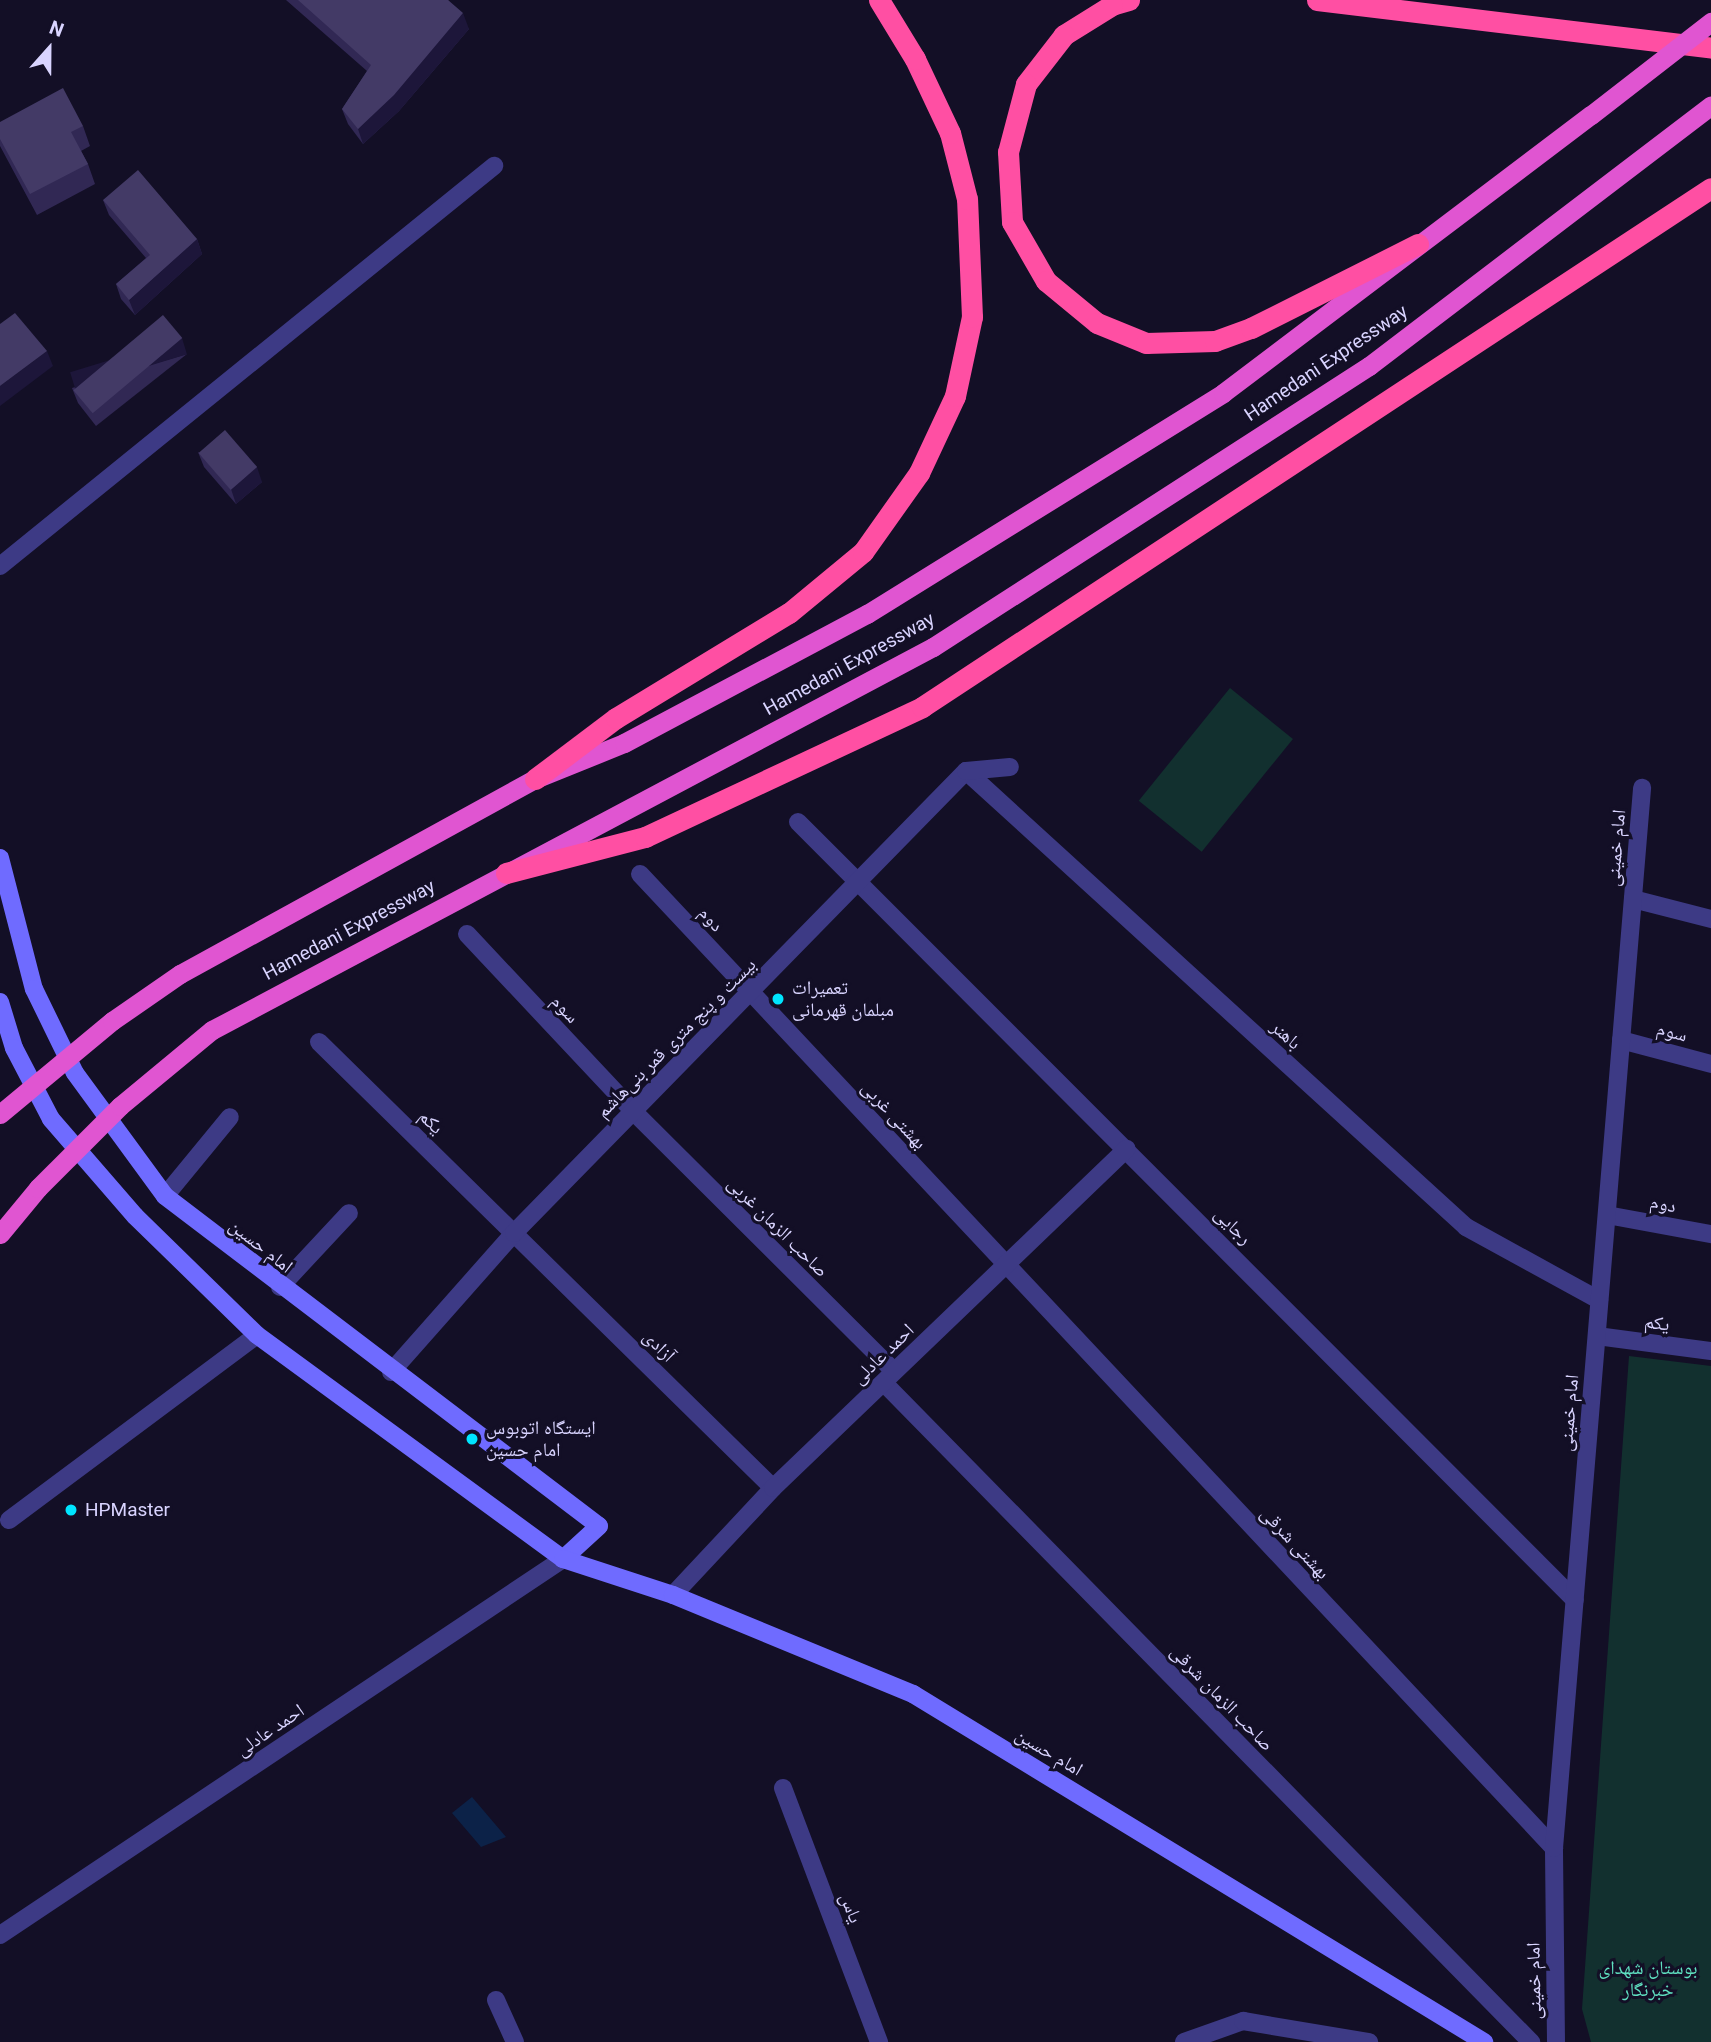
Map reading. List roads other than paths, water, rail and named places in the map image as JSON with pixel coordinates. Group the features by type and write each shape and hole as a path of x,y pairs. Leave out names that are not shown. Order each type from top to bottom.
{"highway":[{"path":"535,779 616,718 789,613 863,552 919,473 956,397 972,317 967,199 950,133 915,59 879,0"},
{"path":"1129,0 1112,5 1064,35 1026,84 1008,152 1012,222 1046,281 1097,323 1146,343 1215,341 1251,328 1418,244"},
{"path":"1317,0 1711,48"},
{"name":"Hamedani Expressway","path":"0,1114 112,1021 180,974 535,779 624,743 867,614 1223,393 1591,116 1711,22"},
{"name":"Hamedani Expressway","path":"0,1234 38,1188 120,1106 212,1030 933,647 1369,366 1711,105"},
{"path":"506,873 645,837 922,707 1711,188"}],"main road":[{"name":"امام حسین","path":"0,858 33,989 75,1073 165,1196 391,1372 599,1525 563,1559"},
{"name":"امام حسین","path":"0,1002 14,1048 51,1119 135,1216 257,1335 563,1559 673,1595 913,1693 1484,2042"}],"street":[{"path":"0,566 494,166"},
{"path":"966,771 1010,767"},
{"name":"بیست و پنج متری قمر بنی‌هاشم","path":"391,1372 514,1233 966,771"},
{"name":"باهنر","path":"966,771 1466,1227 1599,1300"},
{"name":"امام خمینی","path":"1556,2042 1554,1848 1642,788"},
{"path":"798,822 859,883"},
{"name":"دوم","path":"640,874 751,992"},
{"name":"رجایی","path":"859,883 1575,1601"},
{"path":"1633,899 1711,919"},
{"name":"سوم","path":"467,934 634,1112"},
{"name":"بهشتی غربی","path":"751,992 1005,1266"},
{"name":"سوم","path":"1621,1040 1711,1064"},
{"name":"یکم","path":"319,1042 514,1233"},
{"name":"صاحب الزمان غربی","path":"634,1112 889,1377"},
{"path":"165,1196 230,1117"},
{"name":"احمد عادلی","path":"673,1595 773,1488 1127,1149"},
{"path":"280,1287 349,1213"},
{"name":"دوم","path":"1607,1215 1711,1234"},
{"name":"آزادی","path":"514,1233 773,1488"},
{"name":"بهشتی شرقی","path":"1005,1266 1554,1848"},
{"path":"9,1520 257,1335"},
{"name":"یکم","path":"1597,1336 1711,1351"},
{"name":"صاحب الزمان شرقی","path":"889,1377 1531,2042"},
{"name":"احمد عادلی","path":"0,1935 563,1559"},
{"name":"یاس","path":"783,1788 879,2042"},
{"path":"496,2000 514,2042"},
{"path":"1184,2042 1243,2021 1369,2042"}],"water":[{"path":"472,1797 506,1837 481,1847 452,1813"}],"place":[{"name":"تعمیرات مبلمان قهرمانی","path":"778,999"},
{"name":"ایستگاه اتوبوس امام حسین","path":"472,1439"},
{"name":"HPMaster","path":"71,1510"}],"park label":[{"name":"بوستان شهدای خبرنگار","path":"1648,1979"}]}
